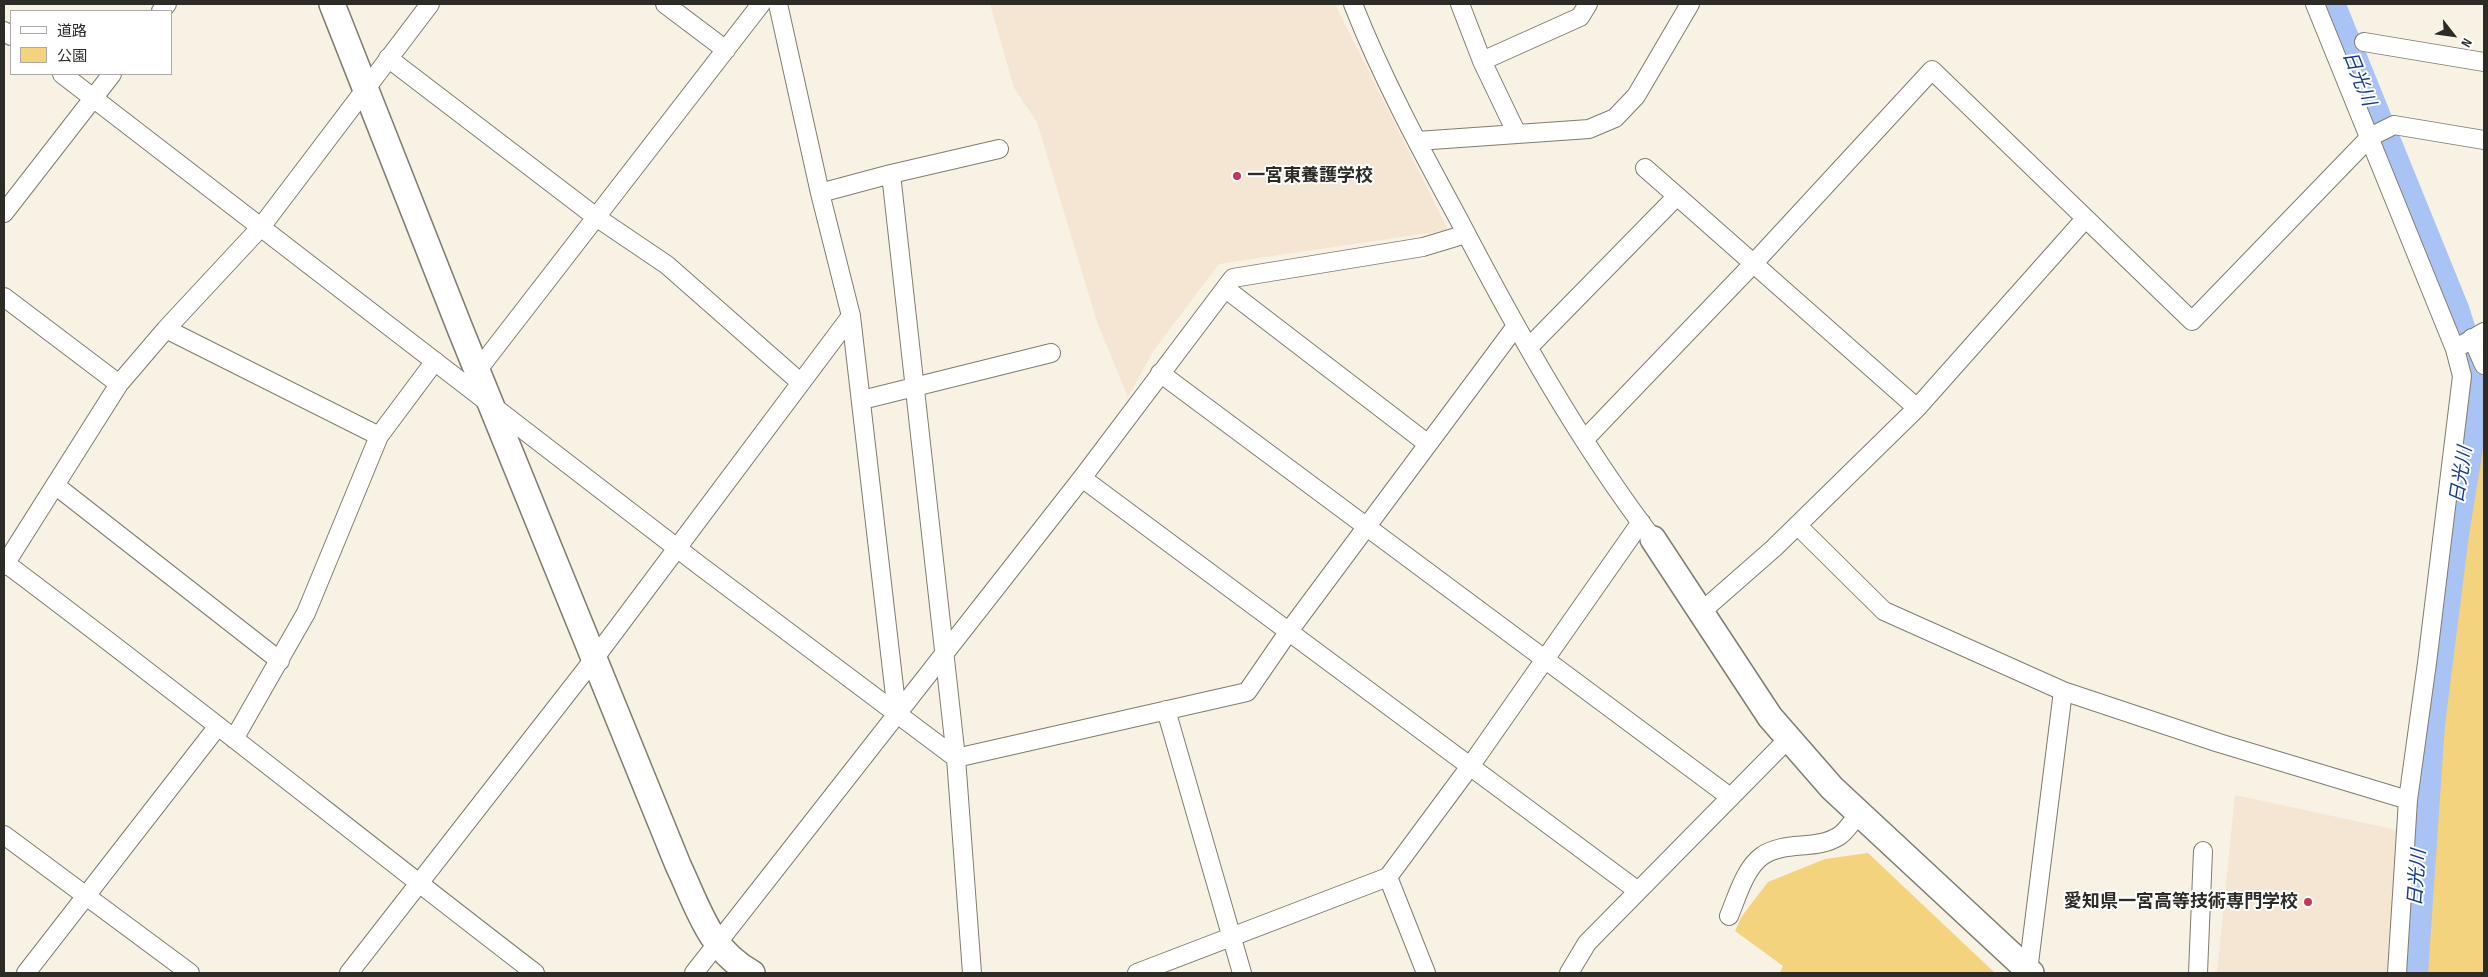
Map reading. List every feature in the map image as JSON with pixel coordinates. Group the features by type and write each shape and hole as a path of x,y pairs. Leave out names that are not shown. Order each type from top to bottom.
{"street":[{"path":"332,4 477,371 678,865 717,944 726,956 752,973"},
{"path":"430,4 262,227 166,329 120,384 4,564 140,664 535,973"},
{"path":"664,4 726,50"},
{"path":"477,371 761,4"},
{"path":"778,4 820,193 852,316 897,713"},
{"path":"1353,4 1417,141 1516,326 1584,440 1647,530 1770,717 1832,788 2029,972"},
{"path":"1460,4 1482,60 1517,134"},
{"path":"1482,60 1580,17 1588,4"},
{"path":"1417,141 1589,129 1614,118 1636,96 1690,4"},
{"path":"2316,4 2455,349 2462,376 2428,663 2408,800 2397,973"},
{"path":"2364,42 2484,62"},
{"path":"388,58 596,217 667,265 802,383"},
{"path":"1584,440 1753,264 1932,70 2192,321 2370,136 2394,125 2484,140"},
{"path":"63,75 676,547 956,758"},
{"path":"4,213 111,75"},
{"path":"820,193 892,174 999,150"},
{"path":"1645,168 1916,408"},
{"path":"892,174 956,758 972,973"},
{"path":"1529,347 1677,196"},
{"path":"1701,612 1774,548 1916,408 2085,219"},
{"path":"694,973 1082,478 1233,278 1423,247 1466,234"},
{"path":"1226,289 1428,444"},
{"path":"4,297 120,384"},
{"path":"349,973 594,659 676,547 852,316"},
{"path":"956,758 1247,692 1365,527 1516,326"},
{"path":"166,329 379,436"},
{"path":"2455,349 2478,335 2484,365"},
{"path":"862,400 1051,353"},
{"path":"234,739 306,613 379,436 435,362"},
{"path":"1160,373 1730,797"},
{"path":"1082,478 1471,765 1638,891"},
{"path":"56,485 280,661"},
{"path":"1797,525 1884,610 2063,691 2219,743 2408,800"},
{"path":"1137,973 1388,877 1545,661 1647,530"},
{"path":"2029,972 2063,691"},
{"path":"1166,710 1242,973"},
{"path":"26,973 218,726"},
{"path":"1569,973 1587,942 1789,738"},
{"path":"1729,916 1749,871 1762,856 1778,849 1827,842 1841,835 1859,813"},
{"path":"4,835 190,973"},
{"path":"2198,973 2203,851"},
{"path":"1388,877 1426,973"}],"shaded area":[{"name":"一宮東養護学校","path":"990,4 1335,4 1448,230 1219,264 1154,350 1128,397 1097,322 1037,122 1014,88"},
{"name":"愛知県一宮高等技術専門学校","path":"2235,795 2397,830 2388,973 2217,973"}],"green space":[{"path":"2482,395 2484,396 2484,973 2414,973 2420,841 2440,638"},
{"path":"1868,853 1995,973 1780,973 1783,966 1735,931 1742,916 1768,882 1825,859"}],"waterway":[{"name":"日光川","path":"2328,4 2453,312 2476,386 2452,534 2428,724 2411,973"}],"place":[{"name":"一宮東養護学校","path":"1237,176"},
{"name":"愛知県一宮高等技術専門学校","path":"2308,902"}]}
